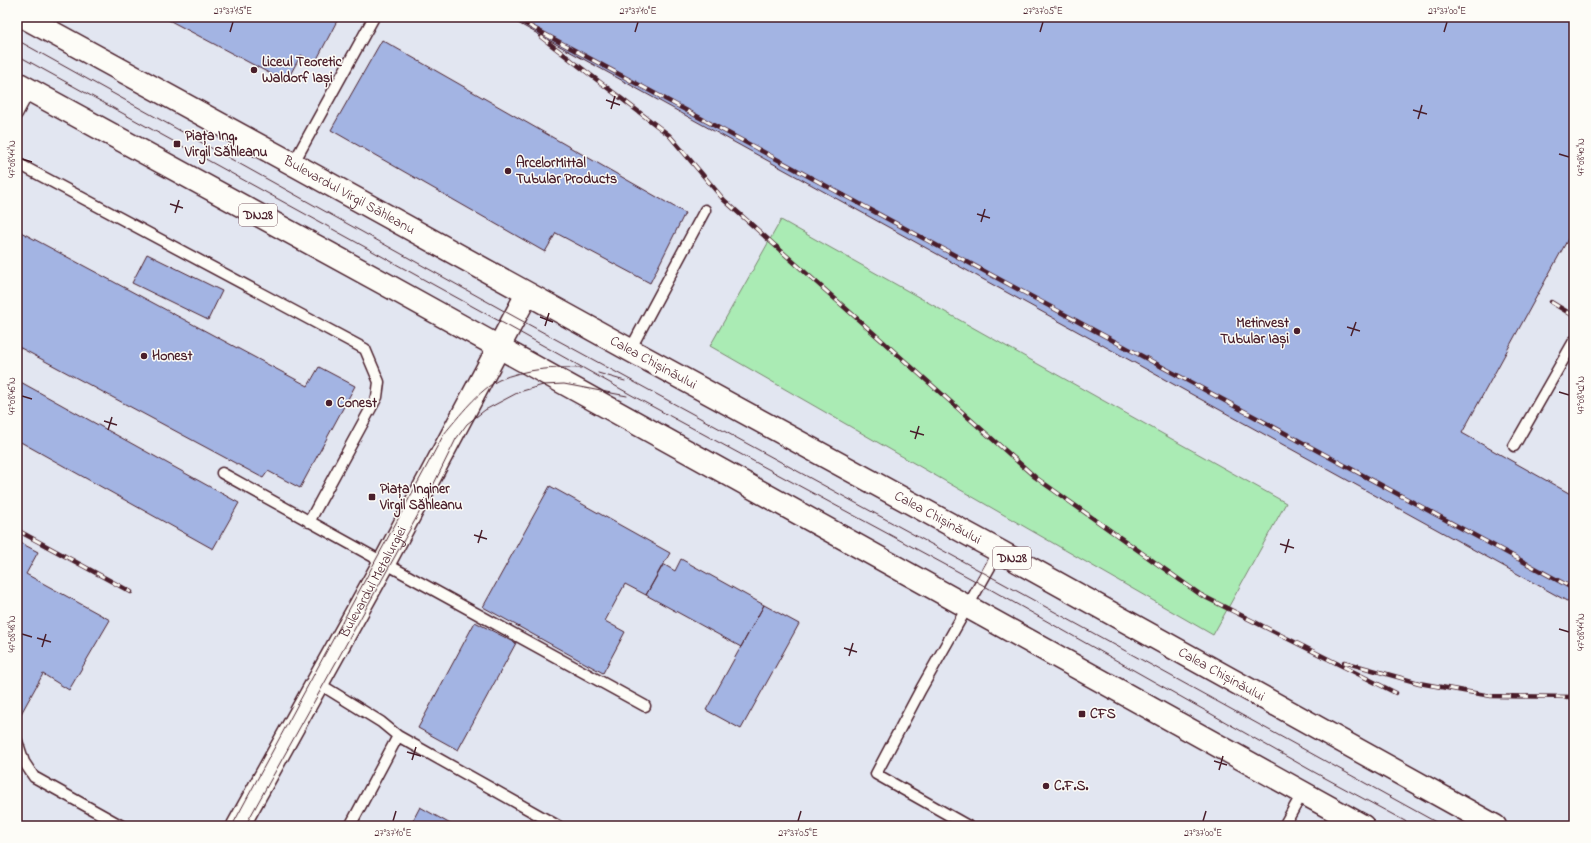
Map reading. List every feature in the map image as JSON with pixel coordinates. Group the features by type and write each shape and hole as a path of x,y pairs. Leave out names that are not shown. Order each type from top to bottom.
{"main road":[{"name":"Bulevardul Virgil Săhleanu","path":"24,17 527,294"},
{"name":"DN28","path":"23,86 388,285 1363,826"},
{"name":"Bulevardul Metalurgiei","path":"238,826 384,563 527,294"},
{"name":"Calea Chișinăului","path":"527,294 999,551 1495,826"}],"lane":[{"path":"293,164 374,17"},
{"path":"17,114 23,86"},
{"path":"17,163 365,349 379,382 377,397 309,522"},
{"path":"630,350 705,210"},
{"path":"1514,446 1574,341"},
{"path":"222,473 645,706"},
{"path":"968,826 876,774 925,682 999,551"},
{"path":"318,683 381,722 398,736 558,826"},
{"path":"350,826 398,736"},
{"path":"17,741 24,762 34,777 122,826"},
{"path":"1284,826 1302,792"}],"shaded area":[{"path":"17,17 1574,17 1574,826 17,826"}],"green space":[{"path":"781,220 1286,503 1213,635 710,346"}],"building":[{"path":"163,17 339,17 315,63 301,55 286,82"},
{"name":"Metinvest Tubular Iași","path":"507,17 1574,17 1574,228 1462,433 1574,496 1574,605"},
{"name":"ArcelorMittal Tubular Products","path":"382,40 685,213 650,283 556,233 545,252 331,130"},
{"name":"Honest","path":"17,230 308,386 319,367 355,386 300,488 268,471 263,478 17,346"},
{"path":"147,254 222,291 208,320 132,283"},
{"path":"17,380 239,503 213,549 17,440"},
{"path":"550,486 670,553 646,595 625,584 605,621 625,632 603,673 483,607"},
{"path":"17,541 38,552 26,574 110,620 69,690 43,674 17,721"},
{"path":"681,559 764,605 741,647 646,595 663,564 675,571"},
{"path":"764,605 799,624 741,729 706,710"},
{"path":"475,622 516,643 458,750 418,728"},
{"path":"420,807 454,826 410,826"}],"tram line":[{"path":"17,40 515,317 1443,826"},
{"path":"17,55 644,402 981,584 1314,772 1414,826"},
{"path":"232,826 444,434 484,390 499,380 508,376 529,371 581,368"},
{"path":"598,373 625,381"},
{"path":"245,826 424,504 456,439 467,424 485,410 519,392 543,385 564,384 627,396"}],"railway":[{"path":"513,17 1574,589"},
{"path":"541,37 669,135 724,200 1035,477 1201,595 1396,693"},
{"path":"1551,302 1574,316"},
{"path":"17,530 131,592"},
{"path":"1344,662 1419,683 1491,696 1574,697"}],"place":[{"name":"Liceul Teoretic Waldorf Iași","path":"254,70"},
{"name":"Piața Ing. Virgil Săhleanu","path":"177,144"},
{"name":"ArcelorMittal Tubular Products","path":"508,171"},
{"name":"Metinvest Tubular Iași","path":"1297,331"},
{"name":"Honest","path":"144,356"},
{"name":"Conest","path":"329,403"},
{"name":"Piața Inginer Virgil Săhleanu","path":"372,497"},
{"name":"CFS","path":"1082,714"},
{"name":"C.F.S.","path":"1046,786"}]}
